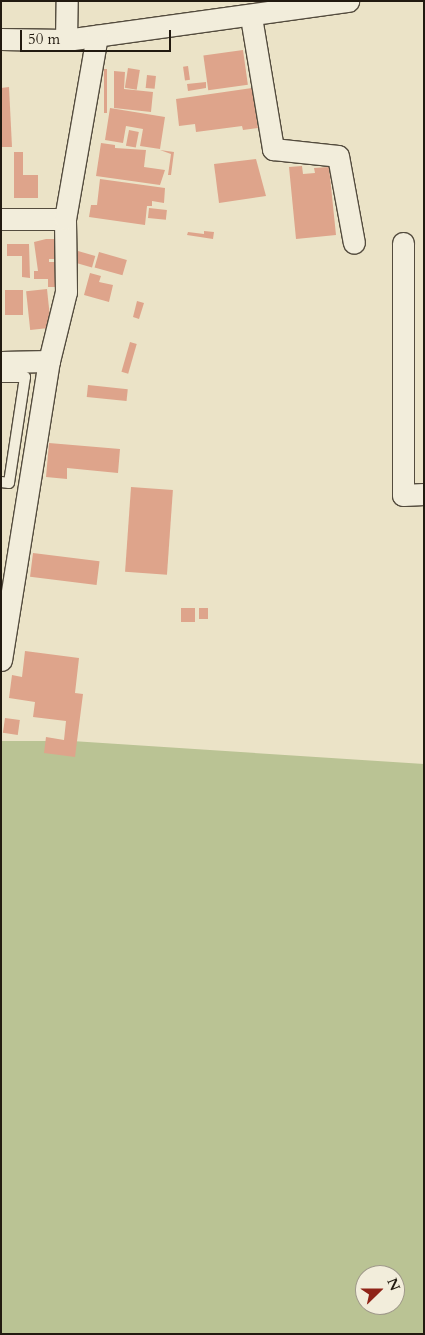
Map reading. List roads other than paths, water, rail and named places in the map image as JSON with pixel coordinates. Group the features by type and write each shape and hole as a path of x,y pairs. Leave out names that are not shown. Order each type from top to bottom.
{"street":[{"path":"66,40 67,1"},
{"path":"1,39 66,40 251,17 348,1"},
{"path":"251,17 273,150 338,156 354,243"},
{"path":"1,660 49,361 66,292 65,219 97,36"},
{"path":"1,219 65,219"},
{"path":"403,243 403,495 424,494"},
{"path":"1,362 49,361"}],"lane":[{"path":"1,377 25,377 9,483 1,482"}]}
